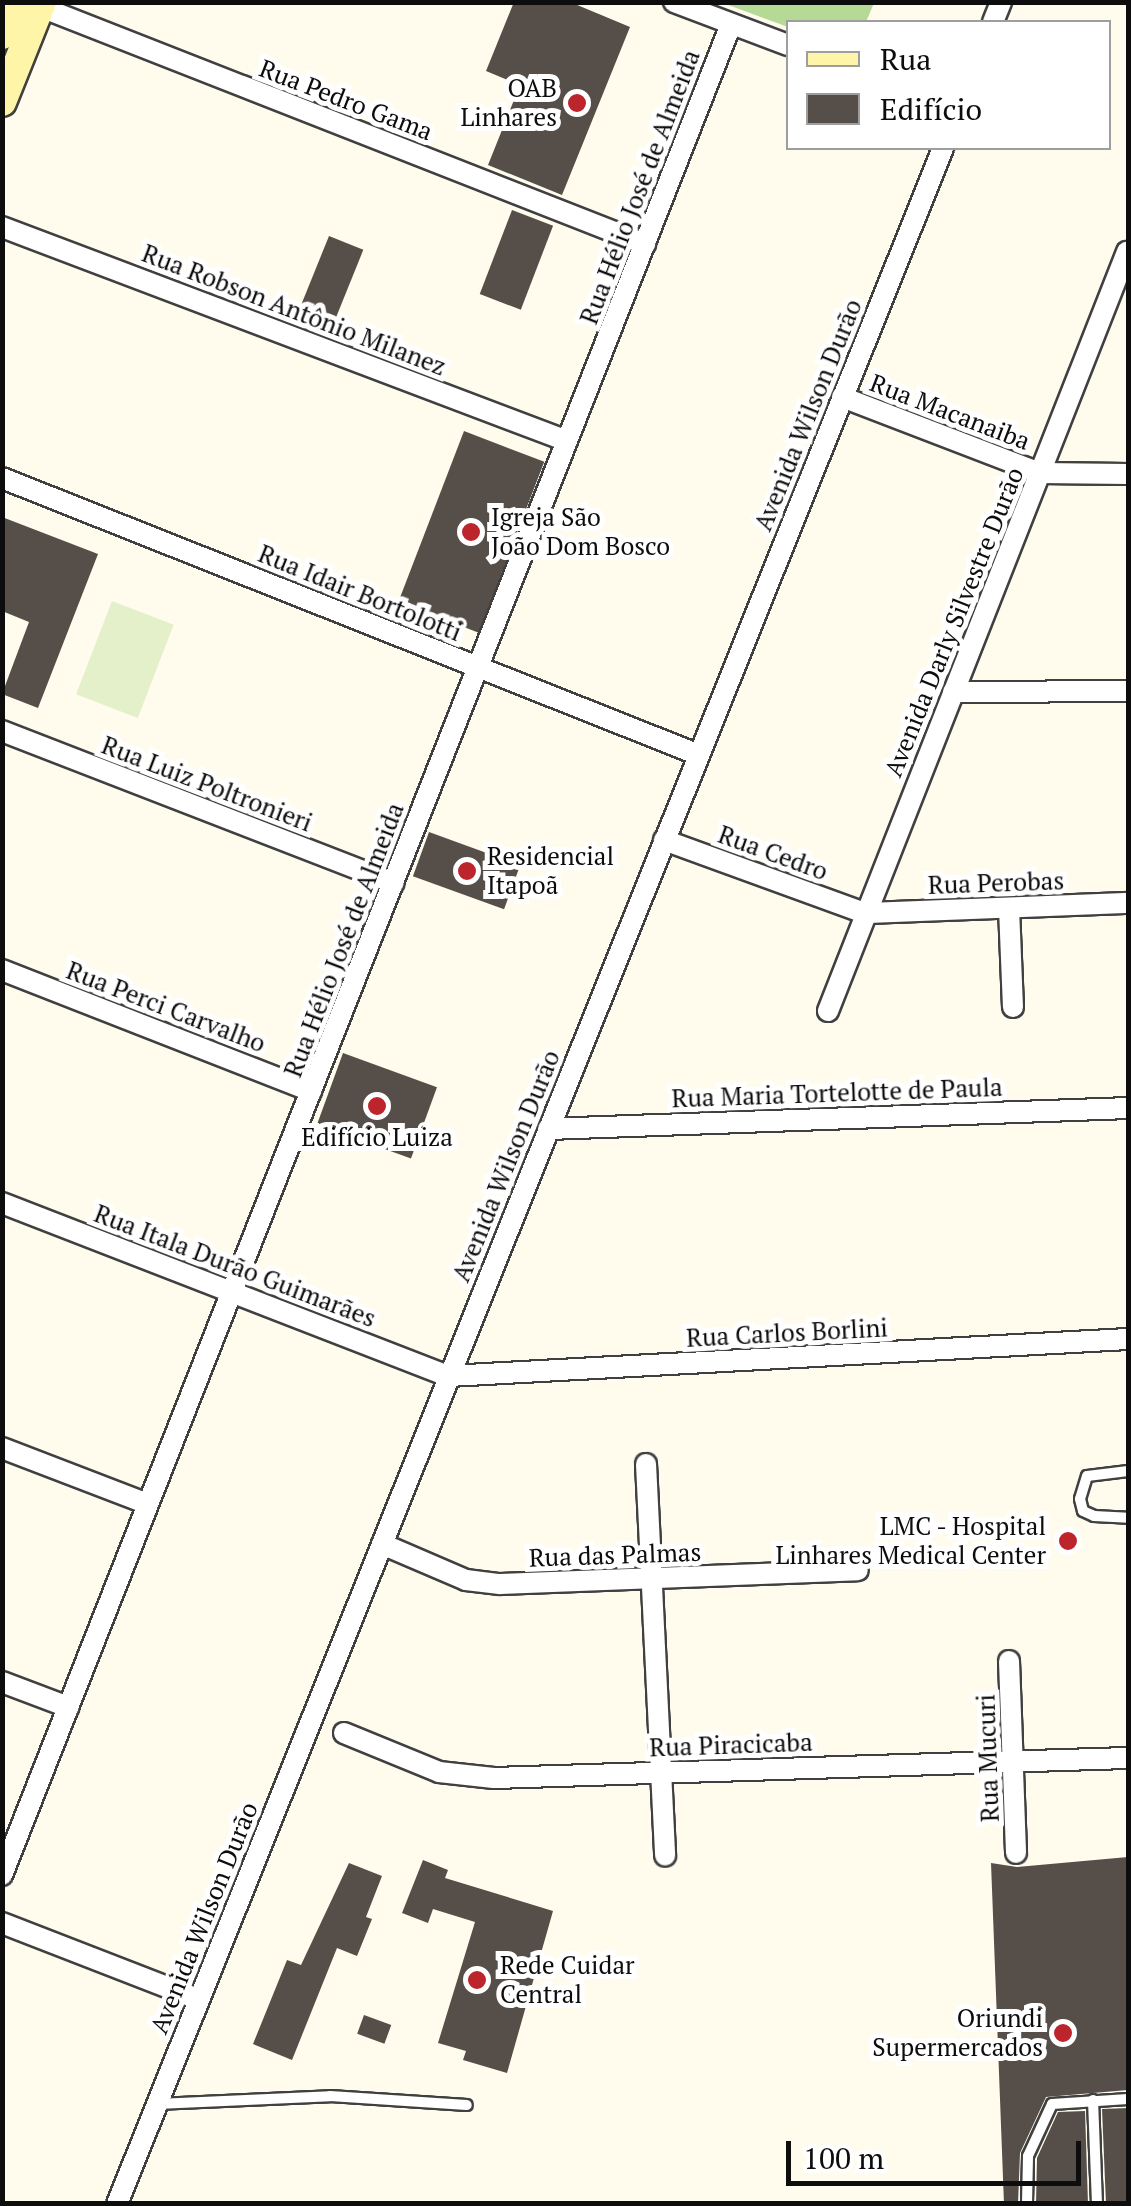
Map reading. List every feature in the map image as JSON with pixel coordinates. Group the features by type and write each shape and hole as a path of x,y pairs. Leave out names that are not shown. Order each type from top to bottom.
{"main road":[{"path":"2,35 31,4"},
{"path":"2,102 31,4"}],"street":[{"path":"674,2 786,44"},
{"name":"Rua Pedro Gama","path":"31,4 645,244"},
{"name":"Rua Hélio José de Almeida","path":"2,1875 732,24"},
{"name":"Avenida Wilson Durão","path":"117,2204 942,150"},
{"name":"Rua Robson Antônio Milanez","path":"2,227 567,440"},
{"name":"Avenida Darly Silvestre Durão","path":"828,1011 1127,252"},
{"name":"Rua Macanaiba","path":"842,397 1040,473"},
{"path":"1040,473 1128,474"},
{"name":"Rua Idair Bortolotti","path":"2,478 698,755"},
{"path":"953,692 1128,691"},
{"name":"Rua Luiz Poltronieri","path":"2,731 393,883"},
{"name":"Rua Cedro","path":"664,840 866,913"},
{"name":"Rua Perobas","path":"866,913 1128,903"},
{"path":"1008,908 1013,1007"},
{"name":"Rua Perci Carvalho","path":"2,970 311,1090"},
{"name":"Rua Maria Tortelotte de Paula","path":"548,1129 1128,1108"},
{"name":"Rua Itala Durão Guimarães","path":"2,1202 449,1376"},
{"name":"Rua Carlos Borlini","path":"449,1376 1128,1339"},
{"path":"2,1448 148,1504"},
{"path":"646,1464 665,1856"},
{"name":"Rua das Palmas","path":"382,1544 466,1580 653,1579 858,1570"},
{"name":"Rua Mucuri","path":"1010,1661 1016,1854"},
{"path":"2,1682 68,1708"},
{"name":"Rua Piracicaba","path":"344,1733 439,1772 494,1778 1128,1758"},
{"path":"2,1923 198,1999"}],"lane":[{"path":"1128,1472 1087,1476 1080,1499 1084,1512 1094,1516 1128,1518"},
{"path":"156,2104 330,2096 467,2105"},
{"path":"1027,2204 1028,2156 1052,2104 1128,2099"},
{"path":"1093,2100 1096,2204"}],"green space":[{"path":"874,2 867,20 786,20 786,26 723,3"},
{"path":"112,601 174,625 138,718 76,694"}],"building":[{"path":"514,2 570,2 630,27 562,195 488,165 520,85 486,71"},
{"path":"512,210 553,226 521,310 480,294"},
{"path":"329,236 363,250 330,331 296,318"},
{"name":"Igreja São João Dom Bosco","path":"464,431 544,462 479,633 398,602"},
{"path":"2,517 98,554 38,708 2,694 29,622 2,611"},
{"name":"Residencial Itapoã","path":"429,832 520,865 504,909 413,876"},
{"name":"Edifício Luiza","path":"343,1053 437,1087 411,1159 317,1124"},
{"name":"Oriundi Supermercados","path":"1128,1857 1128,2090 1046,2097 1020,2153 1018,2204 1004,2204 991,1863 1017,1867"},
{"path":"423,1860 448,1870 445,1878 553,1911 507,2073 463,2060 466,2051 438,2043 475,1922 433,1909 428,1923 402,1913"},
{"path":"349,1863 382,1876 366,1917 372,1919 357,1956 337,1948 292,2060 253,2044 287,1960 301,1965"},
{"path":"364,2015 391,2025 384,2044 357,2034"},
{"path":"1128,2108 1128,2204 1106,2204 1102,2109"},
{"path":"1085,2111 1088,2204 1036,2204 1037,2158 1058,2112"}],"place":[{"name":"OAB Linhares","path":"577,103"},
{"name":"Igreja São João Dom Bosco","path":"471,532"},
{"name":"Residencial Itapoã","path":"467,871"},
{"name":"Edifício Luiza","path":"377,1106"},
{"name":"LMC - Hospital Linhares Medical Center","path":"1068,1541"},
{"name":"Rede Cuidar Central","path":"477,1980"},
{"name":"Oriundi Supermercados","path":"1063,2033"}]}
